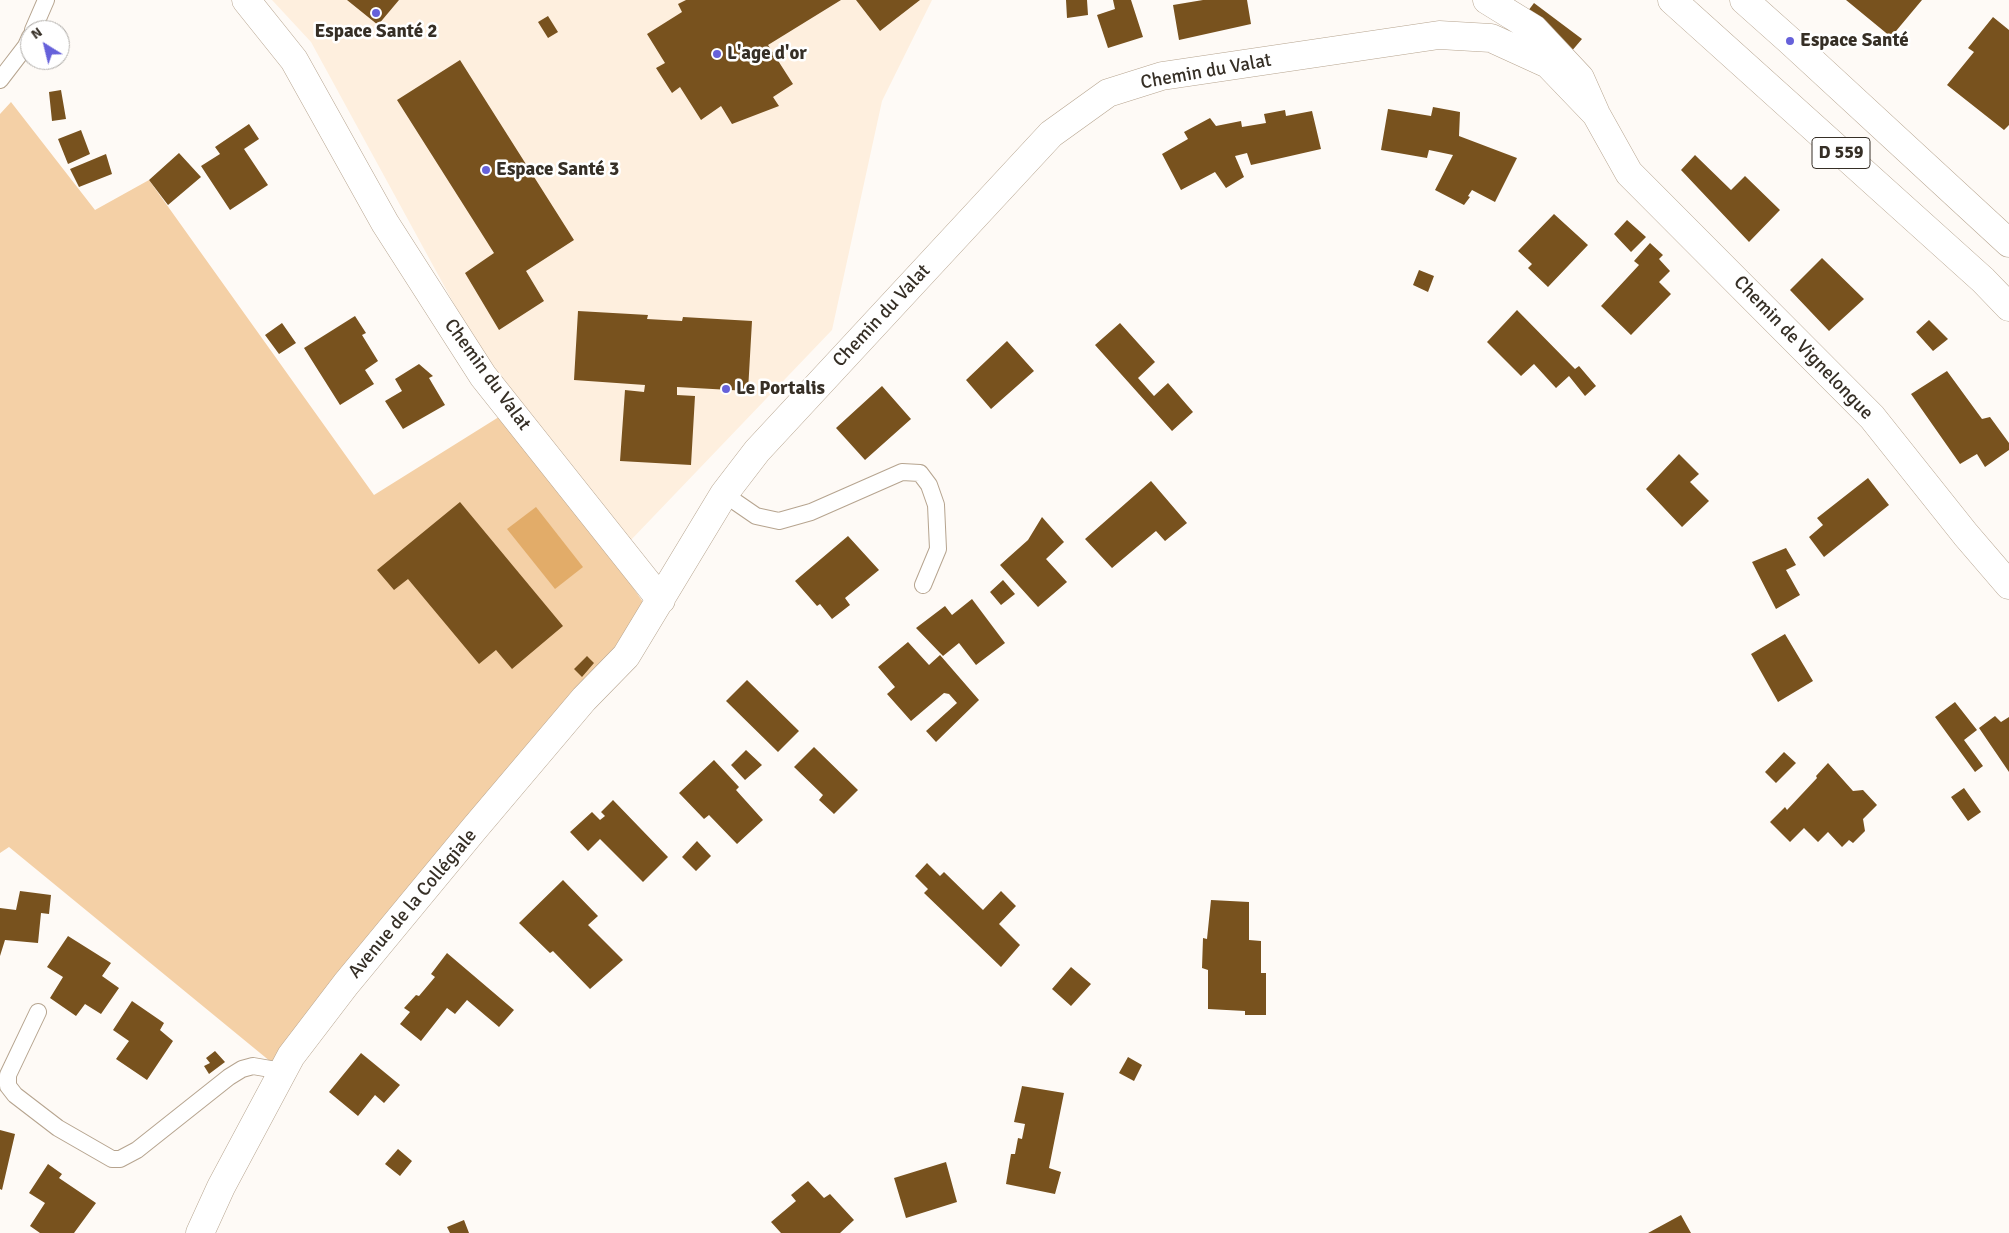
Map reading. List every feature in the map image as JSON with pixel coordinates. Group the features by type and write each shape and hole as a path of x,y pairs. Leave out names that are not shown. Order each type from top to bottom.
{"street":[{"name":"Chemin du Valat","path":"246,0 294,60 385,224 483,376 661,600 724,494 757,451 1051,134 1108,93 1162,76 1439,35 1491,38 1548,64 1596,114"},
{"path":"1487,0 1534,29 1580,78 1596,114"},
{"name":"D 559","path":"1672,0 1976,273 2009,307"},
{"name":"D 559","path":"1744,0 2006,236"},
{"name":"Chemin de Vignelongue","path":"1596,114 1629,173 1872,417 1966,535 2009,585"},
{"name":"Avenue de la Collégiale","path":"200,1233 221,1187 291,1056 346,984 474,830 584,699 626,656 661,600"}],"lane":[{"path":"37,20 46,0"},
{"path":"0,80 20,54"},
{"path":"724,494 756,516 779,521 811,512 902,472 920,473 929,485 936,505 938,550 923,585"},
{"path":"38,1012 8,1075 8,1086 15,1095 58,1128 112,1160 137,1150 228,1076 253,1066 282,1071"}],"shaded area":[{"path":"272,0 932,0 882,101 832,330 630,541 477,346 311,42"},
{"path":"11,102 95,210 149,180 374,495 510,410 652,615 282,1071 9,847 0,853 0,114"},
{"path":"536,507 583,567 555,589 507,529"}],"building":[{"name":"Espace Santé 2","path":"347,0 399,0 378,25"},
{"name":"L'age d'or","path":"686,0 841,0 768,45 793,84 773,97 779,106 732,124 721,106 701,120 680,87 672,93 656,68 665,63 647,34 682,12 678,4"},
{"path":"856,0 920,0 880,31"},
{"path":"1066,0 1087,0 1088,15 1067,18"},
{"path":"1113,0 1131,0 1143,37 1108,48 1097,15 1115,9"},
{"path":"1203,0 1247,0 1251,24 1179,40 1173,5"},
{"path":"1846,0 1922,0 1891,37"},
{"path":"1534,3 1582,39 1570,53 1528,11"},
{"path":"548,16 558,32 548,38 538,22"},
{"path":"1993,17 2009,30 2009,125 2004,130 1947,85 1974,52 1968,48"},
{"name":"Espace Santé 3","path":"460,60 574,240 526,271 544,301 499,330 465,273 494,253 397,100"},
{"path":"61,90 66,119 52,121 49,92"},
{"path":"1433,107 1460,112 1459,136 1517,158 1495,202 1472,190 1468,196 1470,197 1464,205 1435,190 1453,155 1429,150 1427,158 1381,150 1388,109 1431,116"},
{"path":"1285,110 1286,116 1312,111 1321,149 1251,165 1247,153 1235,156 1244,177 1226,188 1215,172 1181,190 1162,154 1188,139 1184,132 1210,118 1216,126 1241,121 1242,127 1266,123 1264,114"},
{"path":"249,124 259,139 244,149 268,185 230,210 201,166 220,154 215,147"},
{"path":"81,130 90,154 68,164 58,139"},
{"path":"179,153 201,177 168,205 149,180"},
{"path":"106,154 112,174 79,187 70,169"},
{"path":"1695,155 1731,190 1745,176 1780,210 1749,242 1681,170"},
{"path":"1554,214 1588,245 1548,287 1528,268 1532,264 1518,251"},
{"path":"1627,220 1646,237 1631,252 1614,234"},
{"path":"1650,243 1663,255 1659,259 1670,271 1659,282 1671,294 1631,335 1601,306 1639,265 1634,261"},
{"path":"1822,258 1864,299 1829,331 1790,290"},
{"path":"1419,270 1434,276 1428,292 1413,285"},
{"path":"1517,310 1575,369 1579,366 1596,386 1585,396 1569,376 1556,388 1534,364 1521,376 1487,342"},
{"name":"Le Portalis","path":"578,311 648,315 647,319 682,321 683,317 752,321 748,391 677,387 677,395 695,396 691,465 620,461 625,390 644,392 645,385 574,380"},
{"path":"355,316 366,333 362,335 378,361 365,370 374,384 340,405 304,348"},
{"path":"1929,320 1948,339 1933,351 1916,332"},
{"path":"282,323 296,343 279,354 265,335"},
{"path":"1120,323 1155,362 1138,378 1154,396 1168,383 1193,412 1172,431 1095,345"},
{"path":"1007,341 1034,371 991,409 966,380"},
{"path":"419,364 433,376 429,378 445,405 403,429 385,401 402,391 395,379"},
{"path":"1947,371 1982,419 1990,417 2009,443 2009,450 1985,467 1977,454 1960,464 1911,394"},
{"path":"882,386 911,419 865,460 836,428"},
{"path":"1679,454 1699,474 1690,482 1709,501 1682,527 1646,489"},
{"path":"1868,478 1889,505 1824,557 1809,537 1823,525 1817,518"},
{"path":"1151,481 1187,523 1165,541 1156,531 1112,568 1085,539"},
{"path":"460,502 563,626 512,669 496,650 479,664 408,579 394,590 377,570"},
{"path":"1042,517 1064,542 1046,559 1067,582 1038,607 1000,565 1028,540"},
{"path":"848,536 879,570 845,598 850,605 832,619 820,604 817,606 795,581"},
{"path":"1786,548 1796,565 1786,570 1800,595 1776,609 1752,562"},
{"path":"1003,580 1015,594 1001,605 990,592"},
{"path":"972,599 1005,643 976,665 959,643 943,656 916,628 945,606 952,615"},
{"path":"1785,634 1813,681 1778,702 1751,654"},
{"path":"908,642 929,665 940,655 979,700 936,742 926,731 957,703 949,694 944,693 911,721 887,694 895,687 878,667"},
{"path":"587,656 594,663 582,677 574,669"},
{"path":"747,680 799,731 778,752 726,701"},
{"path":"1955,702 1977,730 1964,740 1983,766 1975,772 1935,717"},
{"path":"1995,716 2001,722 2009,717 2009,772 1979,728"},
{"path":"814,747 858,790 834,814 819,800 823,795 794,767"},
{"path":"746,750 762,765 745,780 731,765"},
{"path":"1784,752 1796,763 1776,783 1765,772"},
{"path":"714,760 739,787 736,790 763,820 737,844 709,815 704,819 679,793"},
{"path":"1828,763 1853,791 1863,790 1877,805 1863,819 1865,831 1853,843 1849,840 1842,847 1828,832 1818,842 1804,828 1790,842 1770,822 1785,807 1787,810 1817,778 1816,776"},
{"path":"1964,788 1981,812 1968,821 1951,797"},
{"path":"613,800 668,857 643,882 600,839 588,851 570,832 592,812 600,820 605,816 601,812"},
{"path":"697,841 711,856 696,871 682,857"},
{"path":"927,863 940,876 944,872 983,910 1001,891 1016,906 999,924 1020,945 1001,967 924,893 928,889 915,876"},
{"path":"563,880 598,916 588,925 623,960 590,989 553,951 550,953 519,923"},
{"path":"20,891 51,895 49,914 41,913 38,943 5,940 0,956 0,908 16,910"},
{"path":"1211,900 1249,902 1249,940 1261,941 1261,973 1266,973 1266,1015 1245,1015 1245,1011 1208,1009 1208,970 1202,968 1203,938 1207,939"},
{"path":"68,936 111,963 102,976 119,988 101,1014 85,1004 76,1016 50,998 63,977 47,967"},
{"path":"447,953 514,1010 499,1027 467,1000 455,1014 447,1008 421,1041 400,1024 410,1012 404,1008 416,995 419,996 435,977 431,974"},
{"path":"1071,967 1091,984 1071,1006 1052,989"},
{"path":"132,1001 164,1023 160,1030 173,1041 147,1080 116,1059 129,1041 113,1030"},
{"path":"215,1051 225,1062 209,1074 204,1066 210,1063 206,1058"},
{"path":"361,1053 400,1085 384,1103 375,1095 358,1116 329,1092"},
{"path":"1128,1057 1142,1065 1134,1081 1119,1073"},
{"path":"1022,1086 1064,1093 1049,1168 1061,1172 1055,1194 1006,1184 1011,1154 1015,1154 1018,1138 1022,1139 1025,1124 1014,1122"},
{"path":"0,1130 15,1134 2,1190 0,1189"},
{"path":"398,1149 412,1161 400,1176 385,1164"},
{"path":"946,1162 957,1202 906,1218 894,1178"},
{"path":"48,1164 62,1174 59,1178 96,1203 74,1233 40,1233 30,1226 45,1203 29,1193"},
{"path":"808,1181 824,1198 830,1194 854,1220 840,1233 781,1233 771,1222 796,1201 791,1195"},
{"path":"1681,1215 1691,1233 1648,1233"},
{"path":"464,1220 469,1233 450,1233 447,1227"}],"place":[{"name":"Espace Santé 2","path":"376,13"},
{"name":"Espace Santé","path":"1790,41"},
{"name":"L'age d'or","path":"717,54"},
{"name":"Espace Santé 3","path":"486,170"},
{"name":"Le Portalis","path":"726,389"}]}
